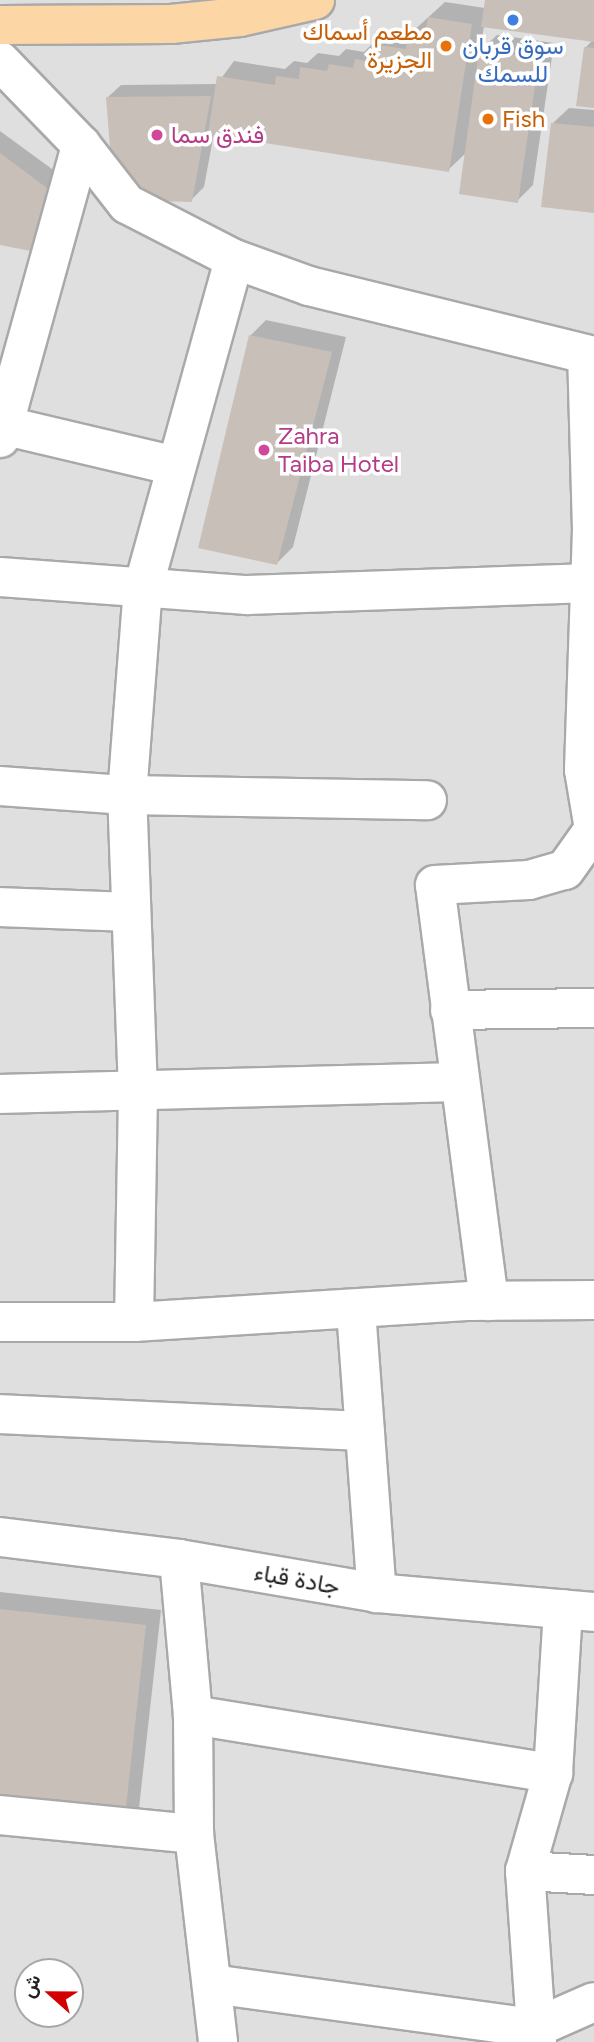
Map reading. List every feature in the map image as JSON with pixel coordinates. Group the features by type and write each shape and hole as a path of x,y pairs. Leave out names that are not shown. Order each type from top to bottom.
{"main road":[{"path":"34,0 80,26"},
{"path":"0,25 80,26 240,17 315,0"}],"street":[{"path":"0,61 81,145 127,204 234,259 309,286 591,356 591,583 584,770 594,830 565,870 529,880 435,885 458,1082 489,1301"},
{"path":"81,145 1,431 176,466"},
{"path":"134,1322 138,1091 127,795 143,588 234,259"},
{"path":"0,577 247,596 591,583"},
{"path":"0,786 127,795 427,800"},
{"path":"0,907 131,912"},
{"path":"450,1010 594,1008"},
{"path":"0,1094 458,1082"},
{"path":"0,1322 134,1322 489,1301 594,1300"},
{"path":"356,1310 377,1592"},
{"path":"0,1413 365,1432"},
{"name":"جادة قباء","path":"0,1537 179,1559 377,1592 578,1610"},
{"path":"179,1559 193,1715 194,1835 218,2042"},
{"path":"536,2035 524,1871 553,1773 578,1610"},
{"path":"193,1715 553,1773"},
{"path":"0,1815 194,1835"},
{"path":"524,1871 594,1875"},
{"path":"212,1984 536,2035 594,2002"}],"shaded area":[{"path":"0,0 594,0 594,2042 0,2042"}],"building":[{"path":"485,0 594,0 594,42 481,27"},
{"path":"428,17 472,24 449,172 208,134 217,76 275,85 276,76 299,79 300,67 327,71 329,64 353,68 355,59 376,63 378,45 406,49 408,33 425,36"},
{"path":"584,47 594,48 594,108 576,106"},
{"path":"479,50 539,58 518,203 459,194"},
{"name":"فندق سما","path":"211,96 192,202 156,201 112,173 106,97"},
{"path":"551,123 594,127 594,213 541,207"},
{"path":"0,153 55,194 41,253 0,245"},
{"name":"Zahra Taiba Hotel","path":"249,335 332,352 277,565 198,548"},
{"path":"0,1609 146,1625 124,1825 0,1812"}],"place":[{"name":"سوق قربان للسمك","path":"513,20"},
{"name":"مطعم أسماك الجزيرة","path":"446,46"},
{"name":"Fish","path":"488,119"},
{"name":"فندق سما","path":"157,135"},
{"name":"Zahra Taiba Hotel","path":"264,450"}]}
